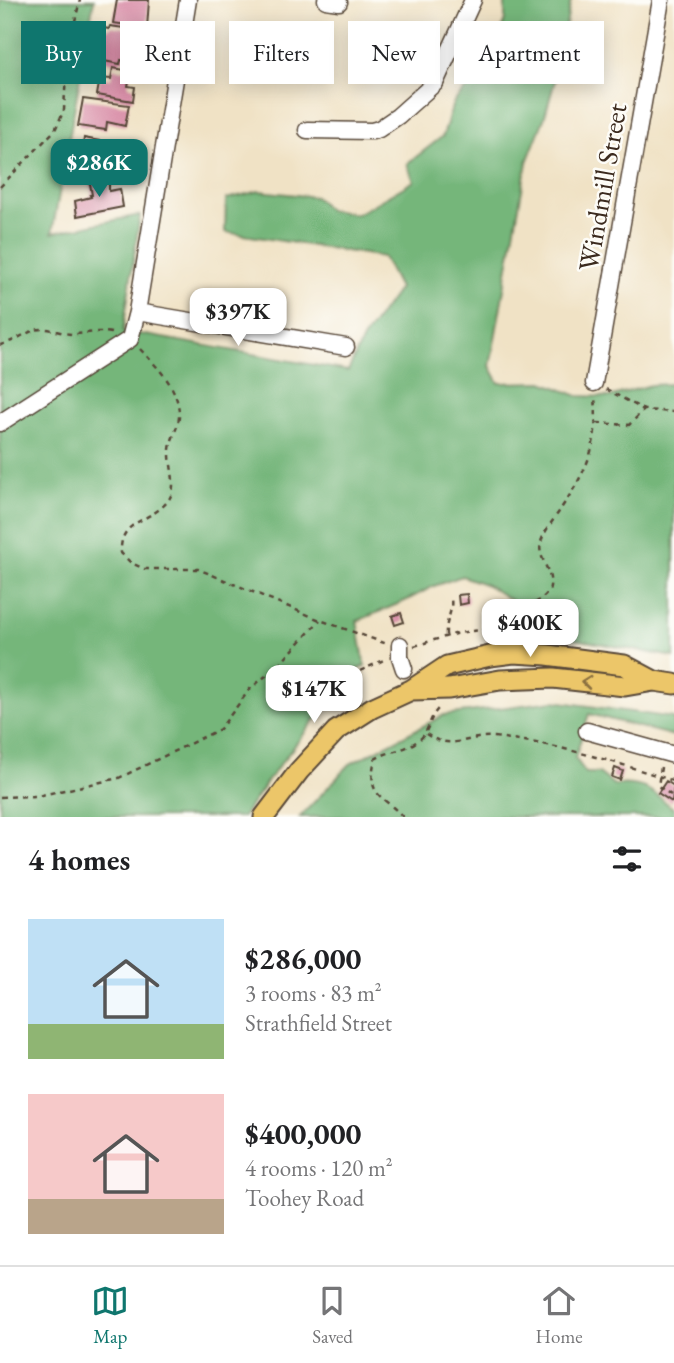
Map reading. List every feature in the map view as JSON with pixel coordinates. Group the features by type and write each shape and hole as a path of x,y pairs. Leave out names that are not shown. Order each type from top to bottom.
{"main road":[{"path":"264,817 299,771 336,731 372,708 411,690 449,689 500,680 553,678 625,686 654,681 674,684"}],"street":[{"path":"0,422 130,340 188,0"},
{"path":"307,130 372,131 398,116 435,83 473,0"},
{"name":"Windmill Street","path":"594,383 661,0"},
{"path":"135,317 346,347"},
{"path":"396,651 404,669"},
{"path":"587,731 674,755"}],"path":[{"path":"0,187 55,130 64,110 67,55 80,0"},
{"path":"0,345 36,330 52,329 72,335 99,330 115,334 135,317"},
{"path":"130,340 161,371 175,393 179,418 169,451 174,482 169,500 148,518 126,529 120,541 121,553 131,563 145,569 198,569 320,620 388,644 396,651"},
{"path":"594,383 644,410 674,412"},
{"path":"515,642 518,619 522,612 546,595 550,588 550,577 539,555 541,540 585,472 593,447 596,423 594,383"},
{"path":"596,423 629,425 644,410"},
{"path":"446,635 445,626 453,611 451,598"},
{"path":"0,797 37,796 119,779 220,729 250,689 279,665 320,620"},
{"path":"351,675 396,651 446,635 480,630 515,635"},
{"path":"403,817 377,796 372,772 375,759 386,752 416,742 426,734 432,715 446,704"},
{"path":"426,734 446,744 490,737 555,745 674,781"},
{"path":"660,771 658,786 674,797"}],"green space":[{"path":"0,0 94,0 90,21 21,21 21,84 79,84 52,233 140,215 123,331 348,371 363,339 399,288 383,257 225,232 226,199 259,191 315,197 329,210 357,214 414,181 407,164 443,136 453,103 470,84 554,84 527,162 490,366 499,383 543,382 578,396 609,397 651,385 674,384 674,657 568,638 509,631 512,601 487,585 462,576 357,621 365,666 349,674 243,817 0,817"},
{"path":"505,0 571,0 567,21 505,21"},
{"path":"554,701 674,718 674,736 589,714 575,758 586,773 599,773 614,785 633,785 653,793 674,809 674,817 300,817 350,764 444,715"}],"building":[{"path":"117,0 149,0 148,21 113,23"},
{"path":"110,26 120,27 120,64 106,61 106,28"},
{"path":"113,68 120,69 120,84 135,87 133,101 97,95 99,84 106,84 106,79 111,79"},
{"path":"83,99 129,105 125,126 107,122 106,130 78,126"},
{"path":"84,138 116,144 115,166 111,176 95,173 96,163 81,160"},
{"path":"89,178 109,182 109,191 120,189 123,207 77,216 75,201 92,195"},
{"path":"467,594 468,603 459,605 458,595"},
{"path":"401,613 404,622 395,625 392,616"},
{"path":"615,768 623,771 620,780 612,777"},
{"path":"666,781 674,786 672,802 658,793"}]}
